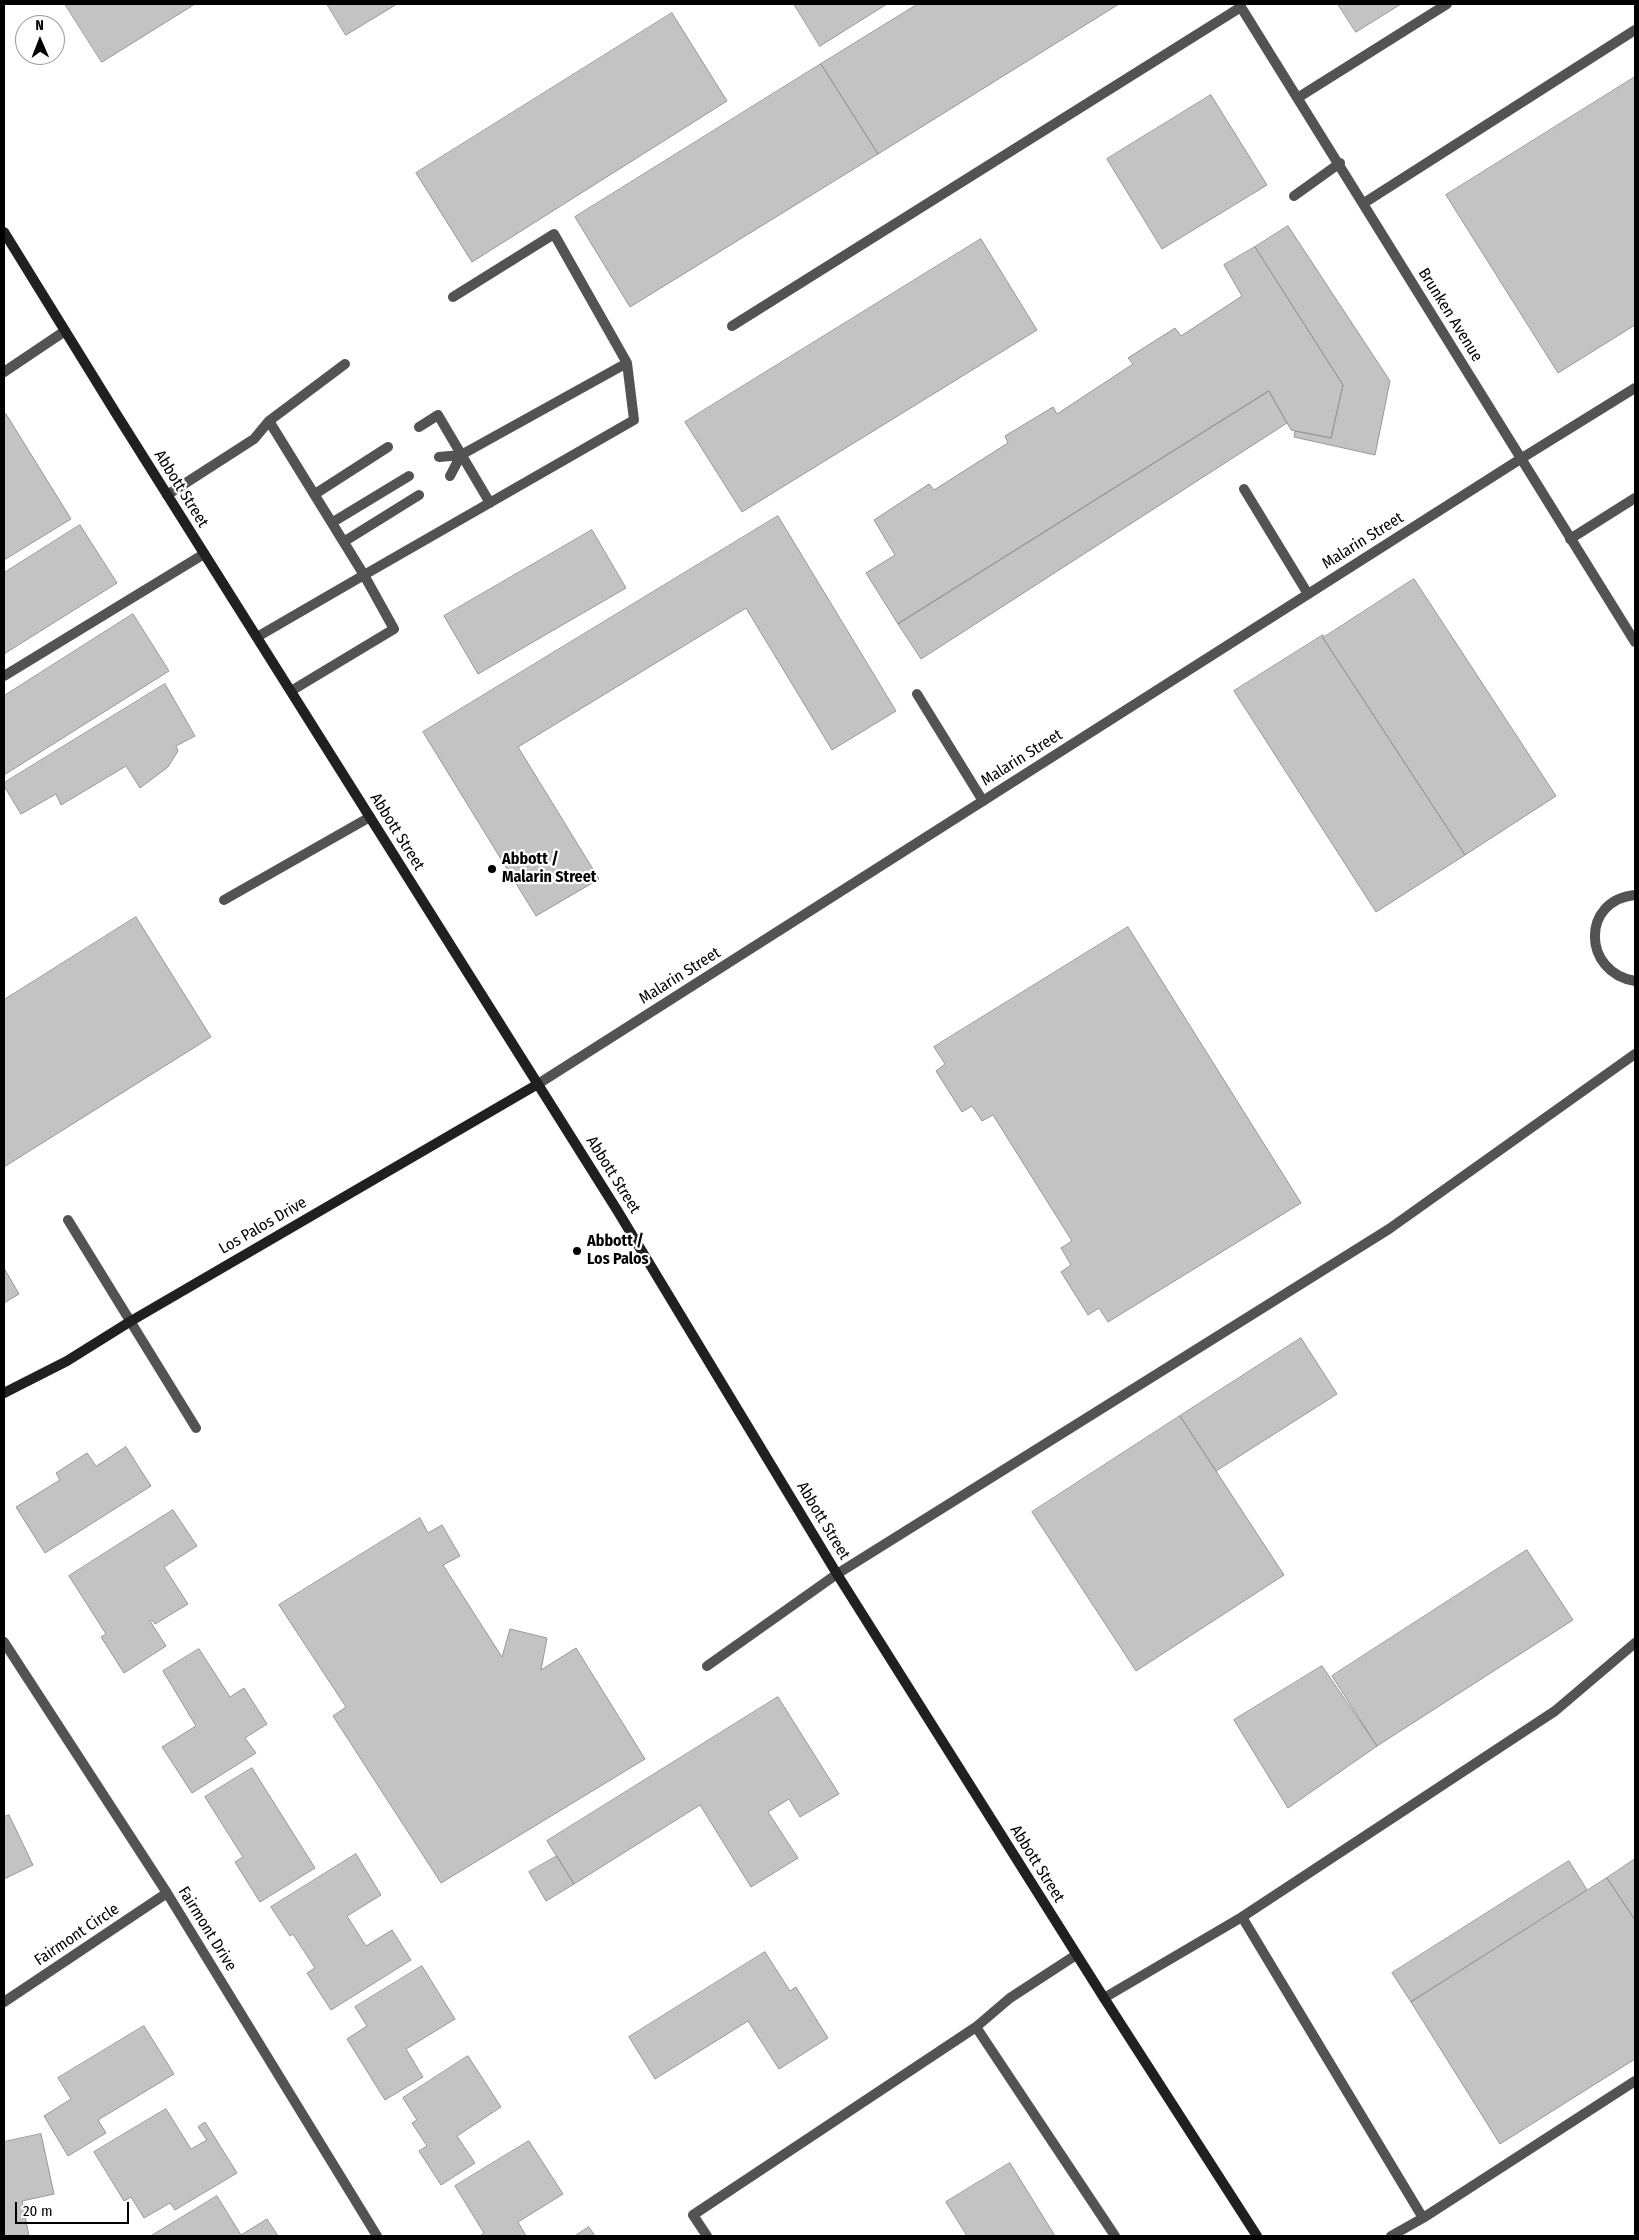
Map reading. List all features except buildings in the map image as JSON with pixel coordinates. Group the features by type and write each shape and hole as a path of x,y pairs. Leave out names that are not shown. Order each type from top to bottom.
{"main road":[{"name":"Abbott Street","path":"4,232 256,638 617,1210 837,1574 1076,1955 1257,2236"},
{"name":"Los Palos Drive","path":"4,1393 67,1361 131,1320 538,1084"}],"street":[{"path":"1299,98 1447,4"},
{"path":"732,326 1240,6"},
{"name":"Brunken Avenue","path":"1240,6 1340,163 1635,642"},
{"path":"1364,203 1635,30"},
{"path":"1294,196 1340,163"},
{"path":"256,638 634,420 626,362 554,234 453,297"},
{"path":"4,372 65,332"},
{"path":"439,457 462,455 626,362"},
{"path":"167,495 254,439 270,421 345,364"},
{"name":"Malarin Street","path":"538,1084 1635,388"},
{"path":"420,427 438,415 490,503"},
{"path":"270,421 345,541 394,629 291,691"},
{"path":"315,494 388,446"},
{"path":"450,476 462,455"},
{"path":"333,522 409,476"},
{"path":"1244,489 1308,594"},
{"path":"345,541 419,495"},
{"path":"1570,539 1635,498"},
{"path":"4,676 204,554"},
{"path":"918,694 983,801"},
{"path":"224,900 370,817"},
{"path":"1635,894 1620,898 1608,906 1599,918 1595,931 1595,945 1600,958 1609,970 1621,978 1635,980"},
{"path":"707,1666 837,1574 1389,1229 1635,1054"},
{"path":"68,1220 196,1428"},
{"name":"Fairmont Drive","path":"4,1642 167,1893 377,2236"},
{"path":"1104,1998 1242,1917 1555,1711 1635,1643"},
{"name":"Fairmont Circle","path":"4,2002 167,1893"},
{"path":"1242,1917 1423,2218"},
{"path":"707,2236 693,2215 976,2027 1010,1998 1076,1955"},
{"path":"976,2027 1115,2236"},
{"path":"1391,2236 1423,2218 1635,2081"}],"place":[{"name":"Abbott / Malarin Street","path":"492,869"},
{"name":"Abbott / Los Palos","path":"577,1251"}]}
